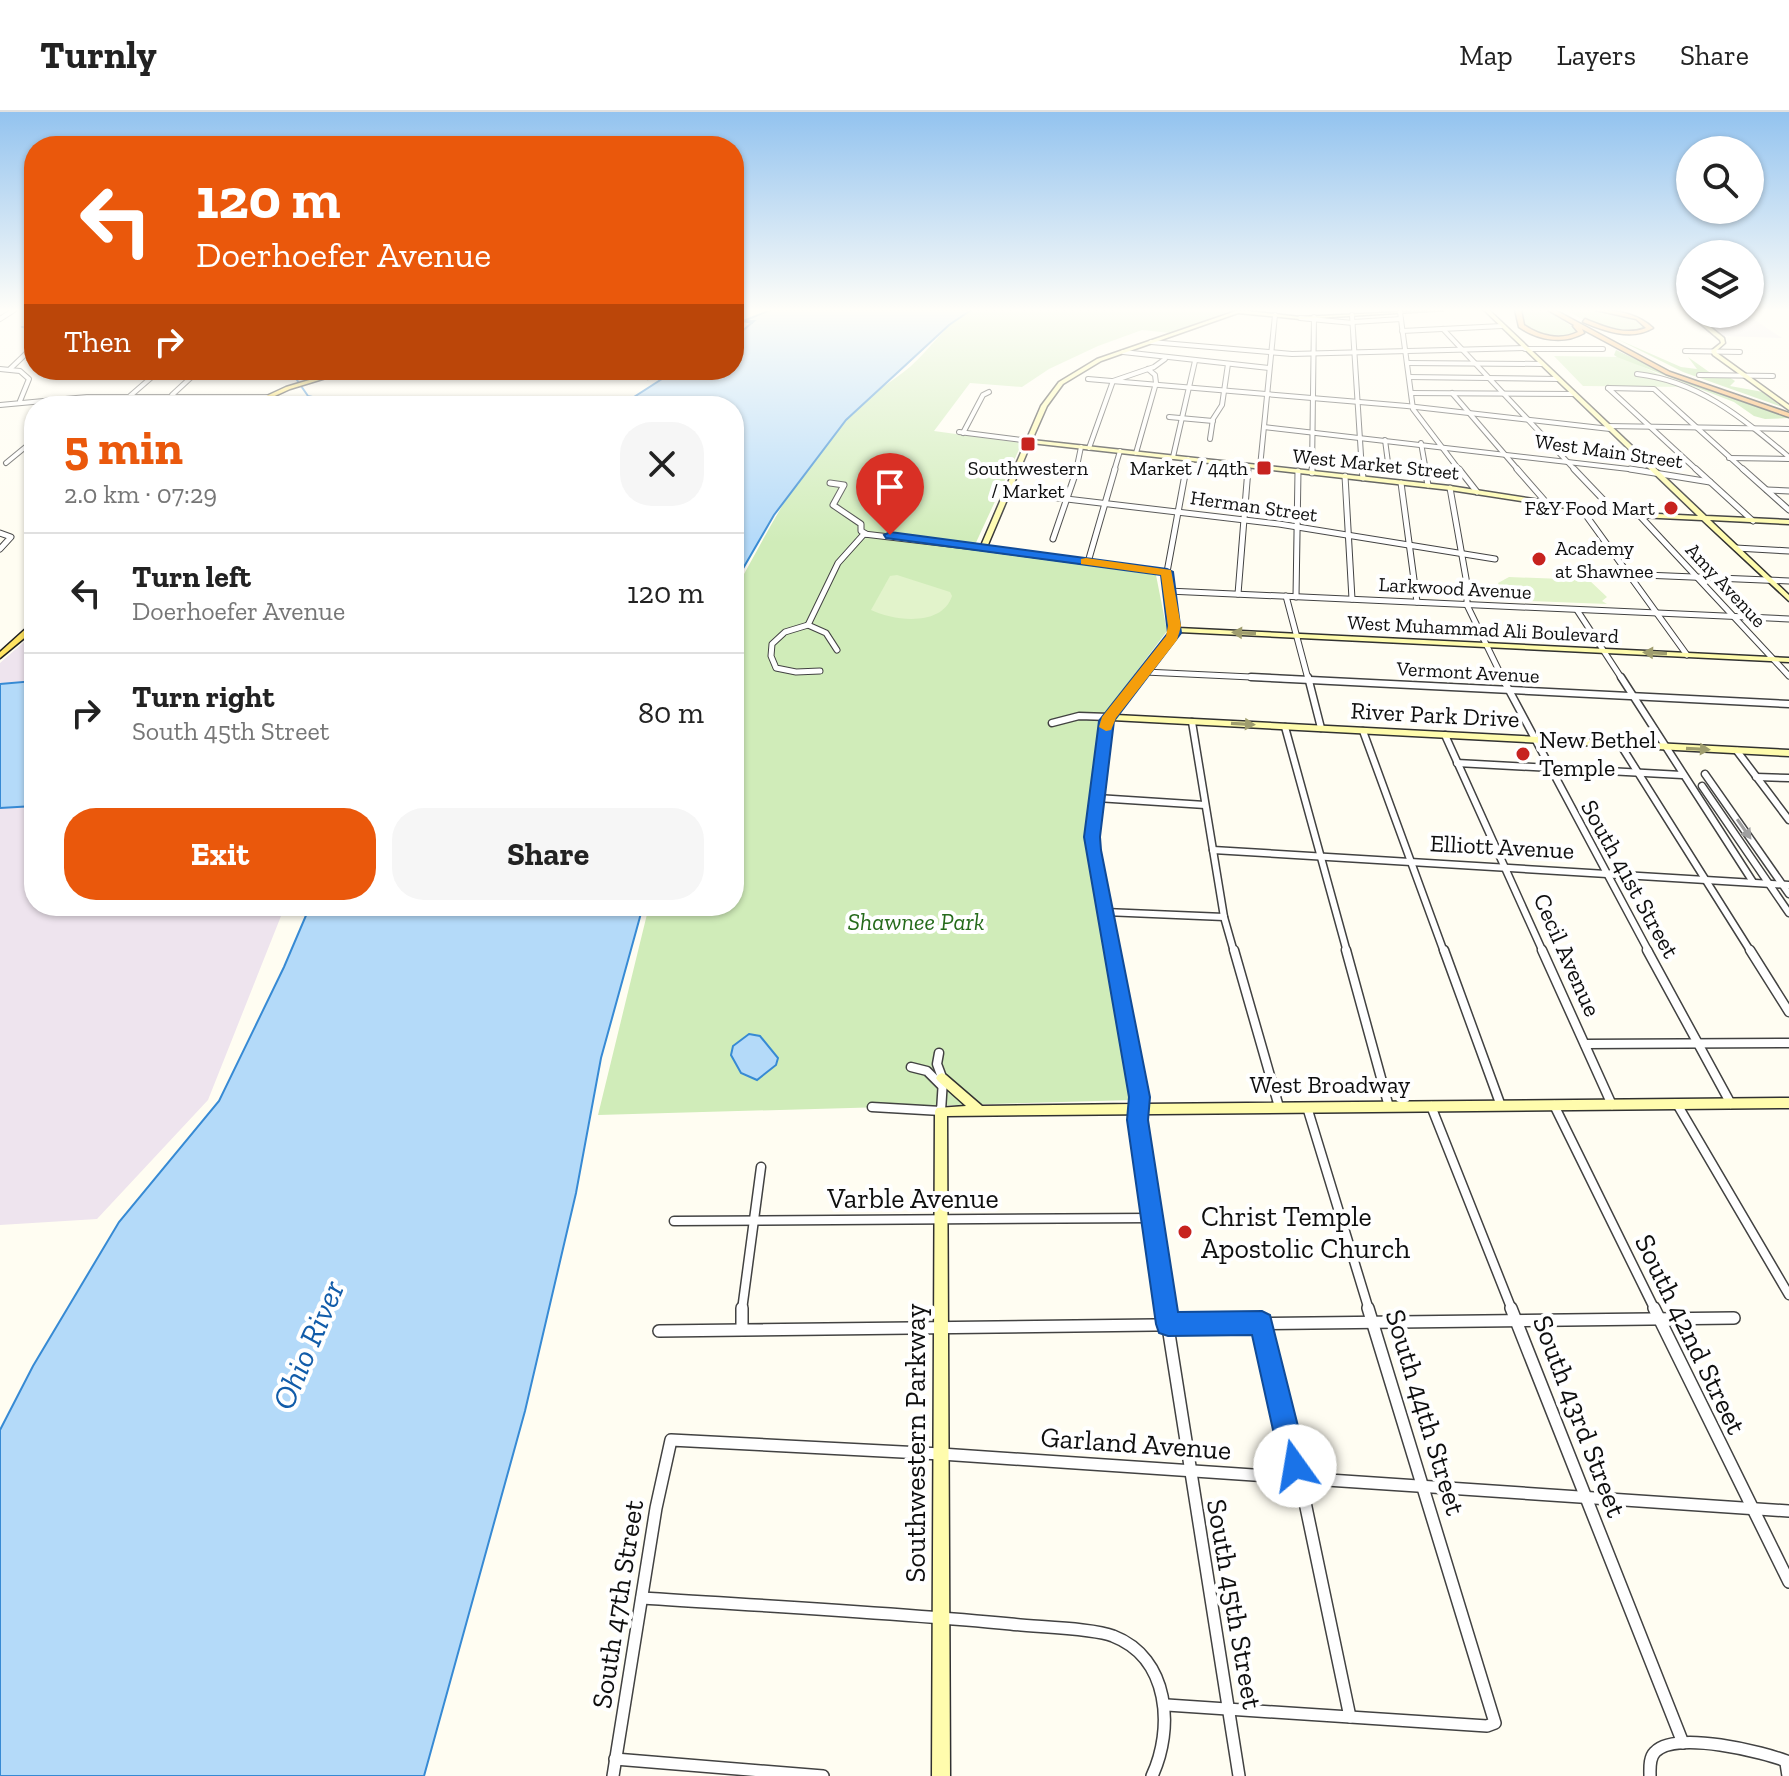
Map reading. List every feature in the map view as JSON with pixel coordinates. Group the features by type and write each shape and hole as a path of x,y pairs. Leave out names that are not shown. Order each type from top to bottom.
{"highway":[{"path":"1714,388 1788,411"},
{"path":"1722,388 1788,411"}],"main road":[{"path":"269,396 289,388"},
{"path":"0,656 24,635"}],"street":[{"path":"20,401 25,388"},
{"path":"130,396 140,388"},
{"path":"172,395 180,388"},
{"path":"983,548 1040,416 1057,388"},
{"path":"1053,539 1085,447 1110,388"},
{"path":"1136,453 1155,388"},
{"path":"1173,457 1189,388"},
{"path":"1201,388 1609,428 1789,429"},
{"path":"1260,467 1267,388"},
{"path":"1312,473 1313,388"},
{"path":"1357,388 1363,478"},
{"path":"1410,388 1413,407 1477,492"},
{"path":"1498,388 1617,514"},
{"path":"1567,388 1789,599"},
{"path":"1753,521 1608,388 1653,389 1789,510"},
{"path":"1690,388 1719,400 1789,458"},
{"path":"1761,388 1788,411"},
{"path":"1210,439 1225,389"},
{"name":"West Market Street","path":"989,392 983,395 961,432 1428,485 1617,514 1789,522"},
{"path":"1411,393 1574,394"},
{"path":"1452,393 1545,501"},
{"path":"130,396 220,396"},
{"path":"1706,400 1719,400"},
{"path":"0,405 24,401"},
{"path":"1780,401 1789,402"},
{"path":"1169,417 1213,421"},
{"name":"West Main Street","path":"1264,427 1504,453 1710,482"},
{"path":"1385,440 1389,470"},
{"path":"1421,443 1428,485"},
{"path":"6,463 24,448"},
{"path":"1088,562 1120,451"},
{"path":"1729,458 1789,458"},
{"path":"1139,1108 1092,843 1109,717 1175,630 1167,572 1188,459"},
{"path":"1049,466 1077,469"},
{"path":"1238,594 1248,466"},
{"path":"1296,597 1298,471"},
{"path":"1345,476 1352,599"},
{"path":"830,483 844,485 833,505 861,524 861,531 866,534 1167,572"},
{"path":"1401,483 1417,602"},
{"name":"South 41st Street","path":"1450,488 1467,605 1533,740 1731,1104"},
{"path":"1766,490 1789,491"},
{"name":"Herman Street","path":"1007,492 1243,519 1495,559"},
{"path":"1580,507 1687,655"},
{"name":"Amy Avenue","path":"1640,516 1789,676"},
{"path":"0,533 11,537 0,549"},
{"path":"808,625 826,583 853,543 866,534"},
{"path":"1736,548 1789,551"},
{"path":"1596,573 1789,581"},
{"name":"Larkwood Avenue","path":"1168,591 1789,619"},
{"path":"1286,596 1321,728"},
{"path":"1577,610 1753,882"},
{"path":"820,671 796,672 776,668 771,656 772,644 779,636 808,625 826,633 837,650"},
{"name":"West Muhammad Ali Boulevard","path":"1175,630 1789,660"},
{"name":"Vermont Avenue","path":"1145,672 1789,704"},
{"name":"River Park Drive","path":"1063,711 1079,716 1789,753"},
{"name":"River Park Drive","path":"1052,723 1079,716"},
{"path":"1192,722 1224,917 1279,1107"},
{"path":"1285,727 1389,1107"},
{"path":"1363,731 1501,1106"},
{"name":"Cecil Avenue","path":"1445,735 1612,1105"},
{"path":"1620,744 1789,1012"},
{"path":"1737,751 1789,820"},
{"path":"1457,763 1682,775"},
{"path":"1705,774 1786,884 1789,894"},
{"path":"1756,777 1789,778"},
{"path":"1702,786 1789,913"},
{"path":"1097,798 1205,805"},
{"name":"Elliott Avenue","path":"1213,850 1786,884"},
{"path":"1105,912 1224,917"},
{"path":"1585,1044 1789,1043"},
{"path":"939,1053 941,1111"},
{"path":"911,1067 927,1071 979,1110"},
{"name":"West Broadway","path":"872,1107 941,1111 1789,1103"},
{"path":"1677,1104 1789,1295"},
{"name":"South 42nd Street","path":"1554,1105 1789,1582"},
{"name":"South 43rd Street","path":"1431,1106 1683,1743"},
{"name":"South 44th Street","path":"1307,1107 1495,1719 1494,1725 1487,1726 1350,1717"},
{"name":"South 45th Street","path":"1139,1108 1138,1120 1189,1471 1239,1776"},
{"name":"Southwestern Parkway","path":"941,1111 941,1776"},
{"path":"742,1329 761,1167"},
{"name":"Varble Avenue","path":"674,1221 1152,1218"},
{"path":"659,1331 1734,1318"},
{"path":"1167,1705 1350,1717 1262,1323"},
{"name":"Garland Avenue","path":"671,1440 941,1454 1789,1511"},
{"name":"South 47th Street","path":"613,1776 671,1440"},
{"path":"642,1598 1088,1630 1112,1635 1130,1645 1145,1661 1167,1705 1166,1744 1152,1776"},
{"path":"1650,1776 1651,1758 1662,1747 1683,1743 1769,1752 1787,1767"},
{"path":"615,1759 823,1776"}],"shaded area":[{"path":"24,642 24,916 281,916 208,1100 97,1219 0,1225 0,663"}],"green space":[{"name":"Shawnee Park","path":"882,388 967,388 934,431 1022,443 973,549 1156,575 1167,631 1100,720 1087,847 1134,1100 598,1115 647,916 744,916 744,574 816,454 855,408"},
{"path":"1697,388 1789,418 1754,416 1734,402"},
{"path":"1727,388 1763,392 1782,407"},
{"path":"897,575 950,592 952,596 947,606 928,617 904,619 871,610 890,576"},
{"path":"1509,577 1589,580 1607,597 1602,601 1607,604 1508,600 1513,597 1501,590 1498,583"}],"water":[{"path":"649,388 881,388 846,420 774,515 744,567 744,396 636,396"},
{"path":"24,682 24,807 0,808 0,684"},
{"name":"Ohio River","path":"306,916 640,916 601,1058 576,1193 525,1411 424,1776 0,1776 0,1430 33,1366 119,1222 219,1101"},
{"path":"749,1034 760,1036 778,1058 776,1065 757,1080 741,1073 731,1055 733,1046"}],"waterway":[{"path":"302,388 308,396"}],"slow traffic":[{"path":"1086,562 1167,572 1175,633 1109,717 1106,727"}],"place":[{"name":"Southwestern / Market","path":"1028,444"},
{"name":"Market / 44th","path":"1264,468"},
{"name":"F&Y Food Mart","path":"1671,508"},
{"name":"Academy at Shawnee","path":"1539,559"},
{"name":"New Bethel Temple","path":"1523,754"},
{"name":"Christ Temple Apostolic Church","path":"1185,1232"}],"route":[{"path":"890,535 1167,572 1175,633 1107,721 1093,850 1140,1097 1138,1120 1168,1324 1262,1323 1295,1466"}]}
